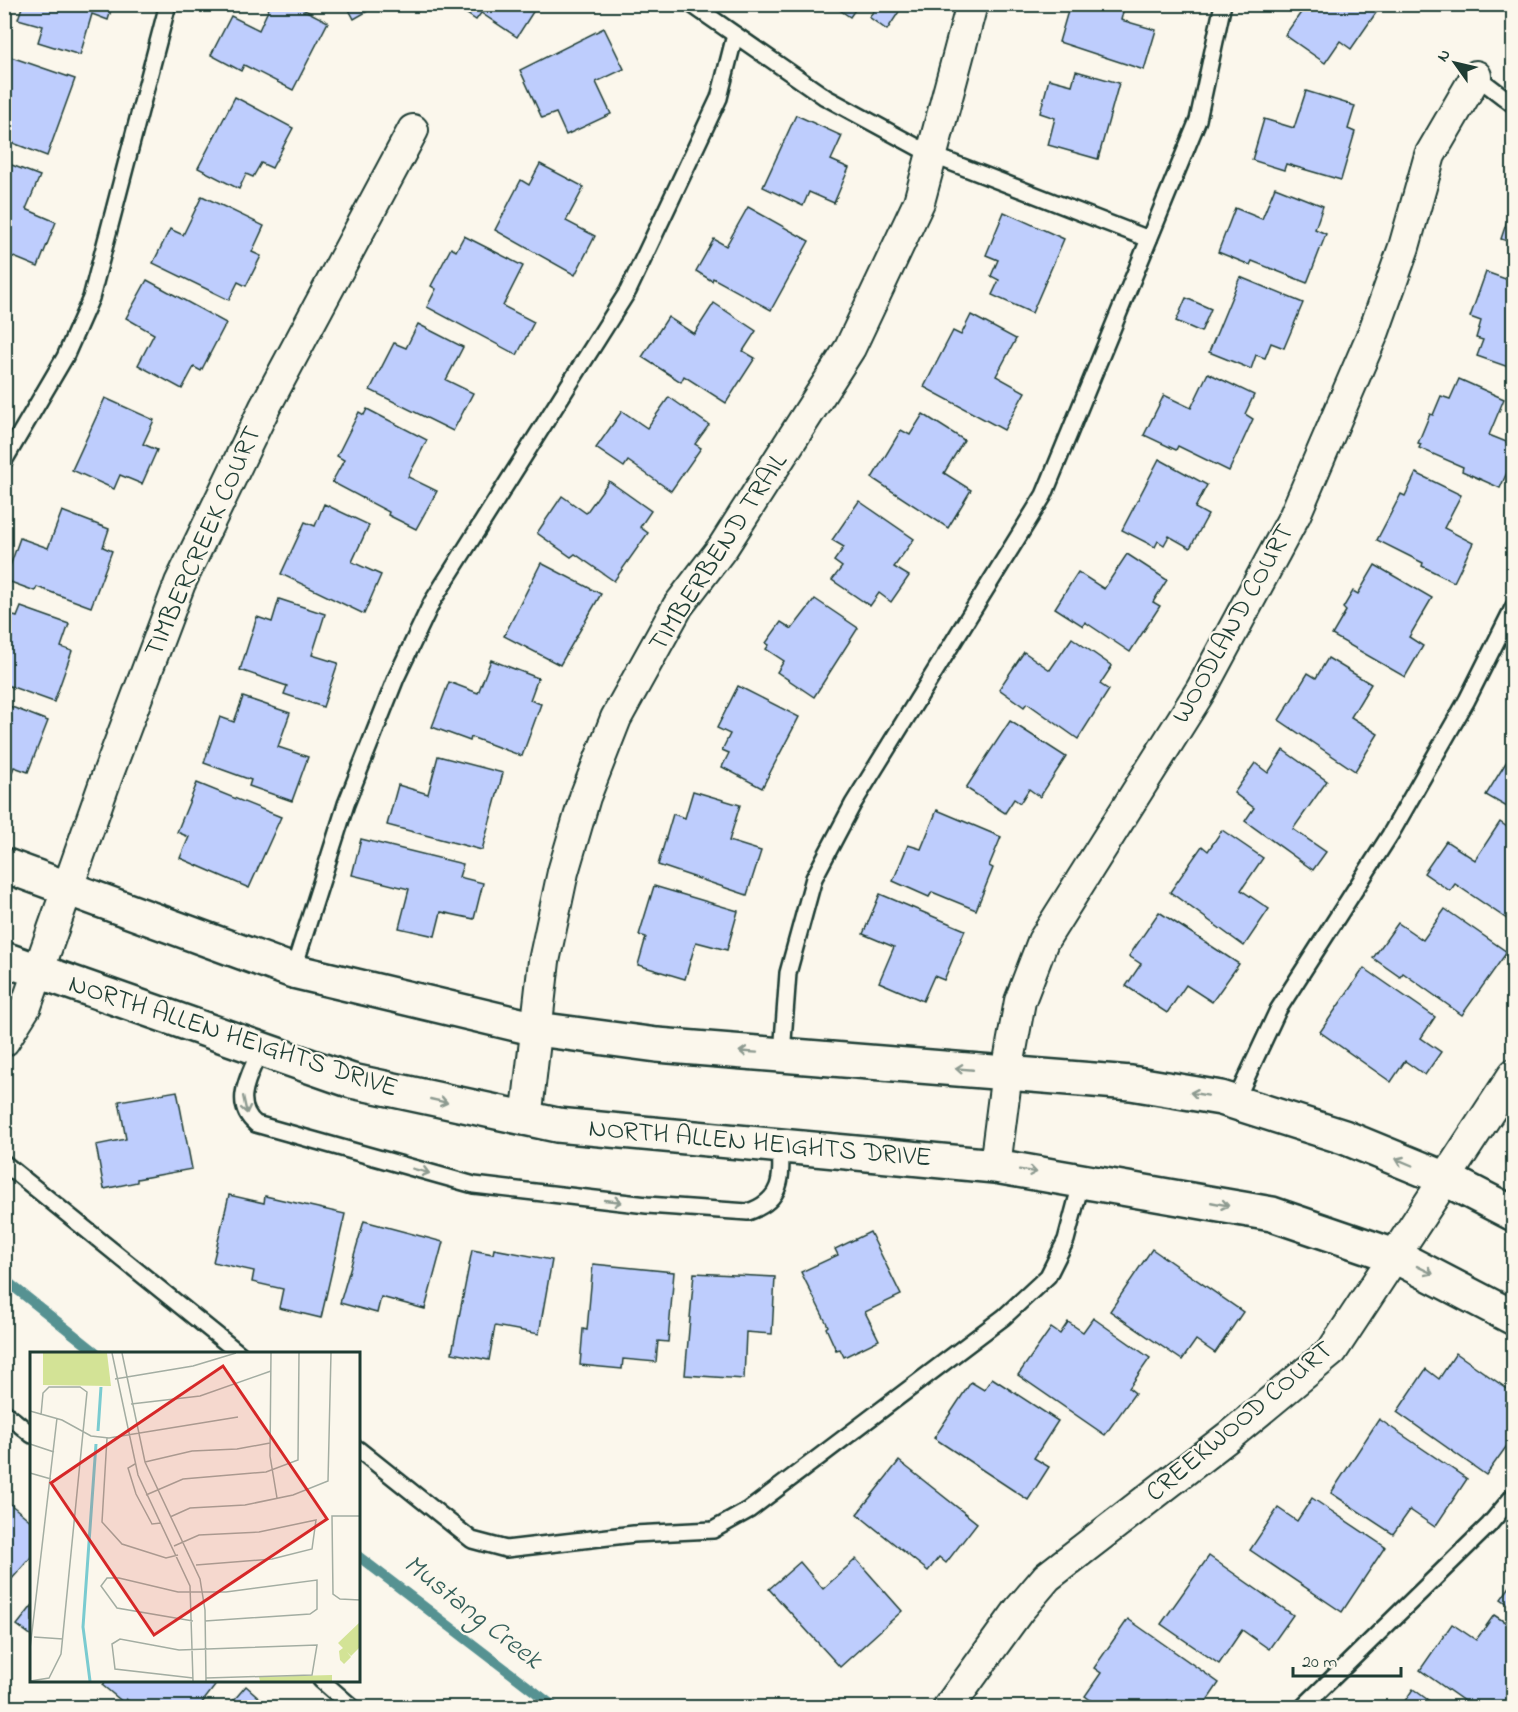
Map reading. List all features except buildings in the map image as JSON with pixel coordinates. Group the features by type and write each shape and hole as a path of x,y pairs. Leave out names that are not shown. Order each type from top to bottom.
{"main road":[{"path":"4,865 293,971 537,1029 657,1045 1131,1083 1235,1102 1344,1137 1444,1178 1514,1214"},
{"name":"NORTH ALLEN HEIGHTS DRIVE","path":"4,959 352,1081 526,1120 995,1166 1272,1214 1395,1256 1514,1318"}],"street":[{"name":"TIMBERBEND TRAIL","path":"526,1120 544,961 563,872 585,797 616,718 678,606 729,538 850,348 919,202 972,4"},
{"name":"WOODLAND COURT","path":"995,1166 1007,1072 1020,1001 1042,941 1202,690 1295,515 1374,331 1404,247 1430,154 1476,76"},
{"name":"TIMBERCREEK COURT","path":"4,1041 26,1006 66,888 180,583 271,396 413,130"},
{"name":"CREEKWOOD COURT","path":"948,1707 1019,1610 1047,1577 1228,1437 1332,1351 1514,1074"}],"lane":[{"path":"4,461 66,357 91,298 168,4"},
{"path":"691,4 825,97 932,154 1149,239"},
{"path":"782,1054 788,973 814,878 853,804 1044,495 1198,120 1223,4"},
{"path":"293,971 346,804 396,678 432,602 628,291 719,98 735,35"},
{"path":"1476,76 1514,105"},
{"path":"1235,1102 1278,1010 1390,835 1467,700 1514,606"},
{"path":"260,1050 246,1083 243,1101 249,1118 256,1124 474,1185 647,1205 748,1212 761,1208 778,1188 782,1174 780,1146"},
{"path":"4,1164 239,1352"},
{"path":"360,1451 472,1540 506,1549 634,1534 713,1530 749,1510 1004,1317 1048,1276 1066,1240 1082,1180"},
{"path":"4,1412 30,1433"},
{"path":"1302,1707 1489,1525 1514,1495"},
{"path":"323,1682 353,1707"}],"waterway":[{"name":"Mustang Creek","path":"4,1279 95,1352"},
{"name":"Mustang Creek","path":"360,1558 556,1708"}]}
